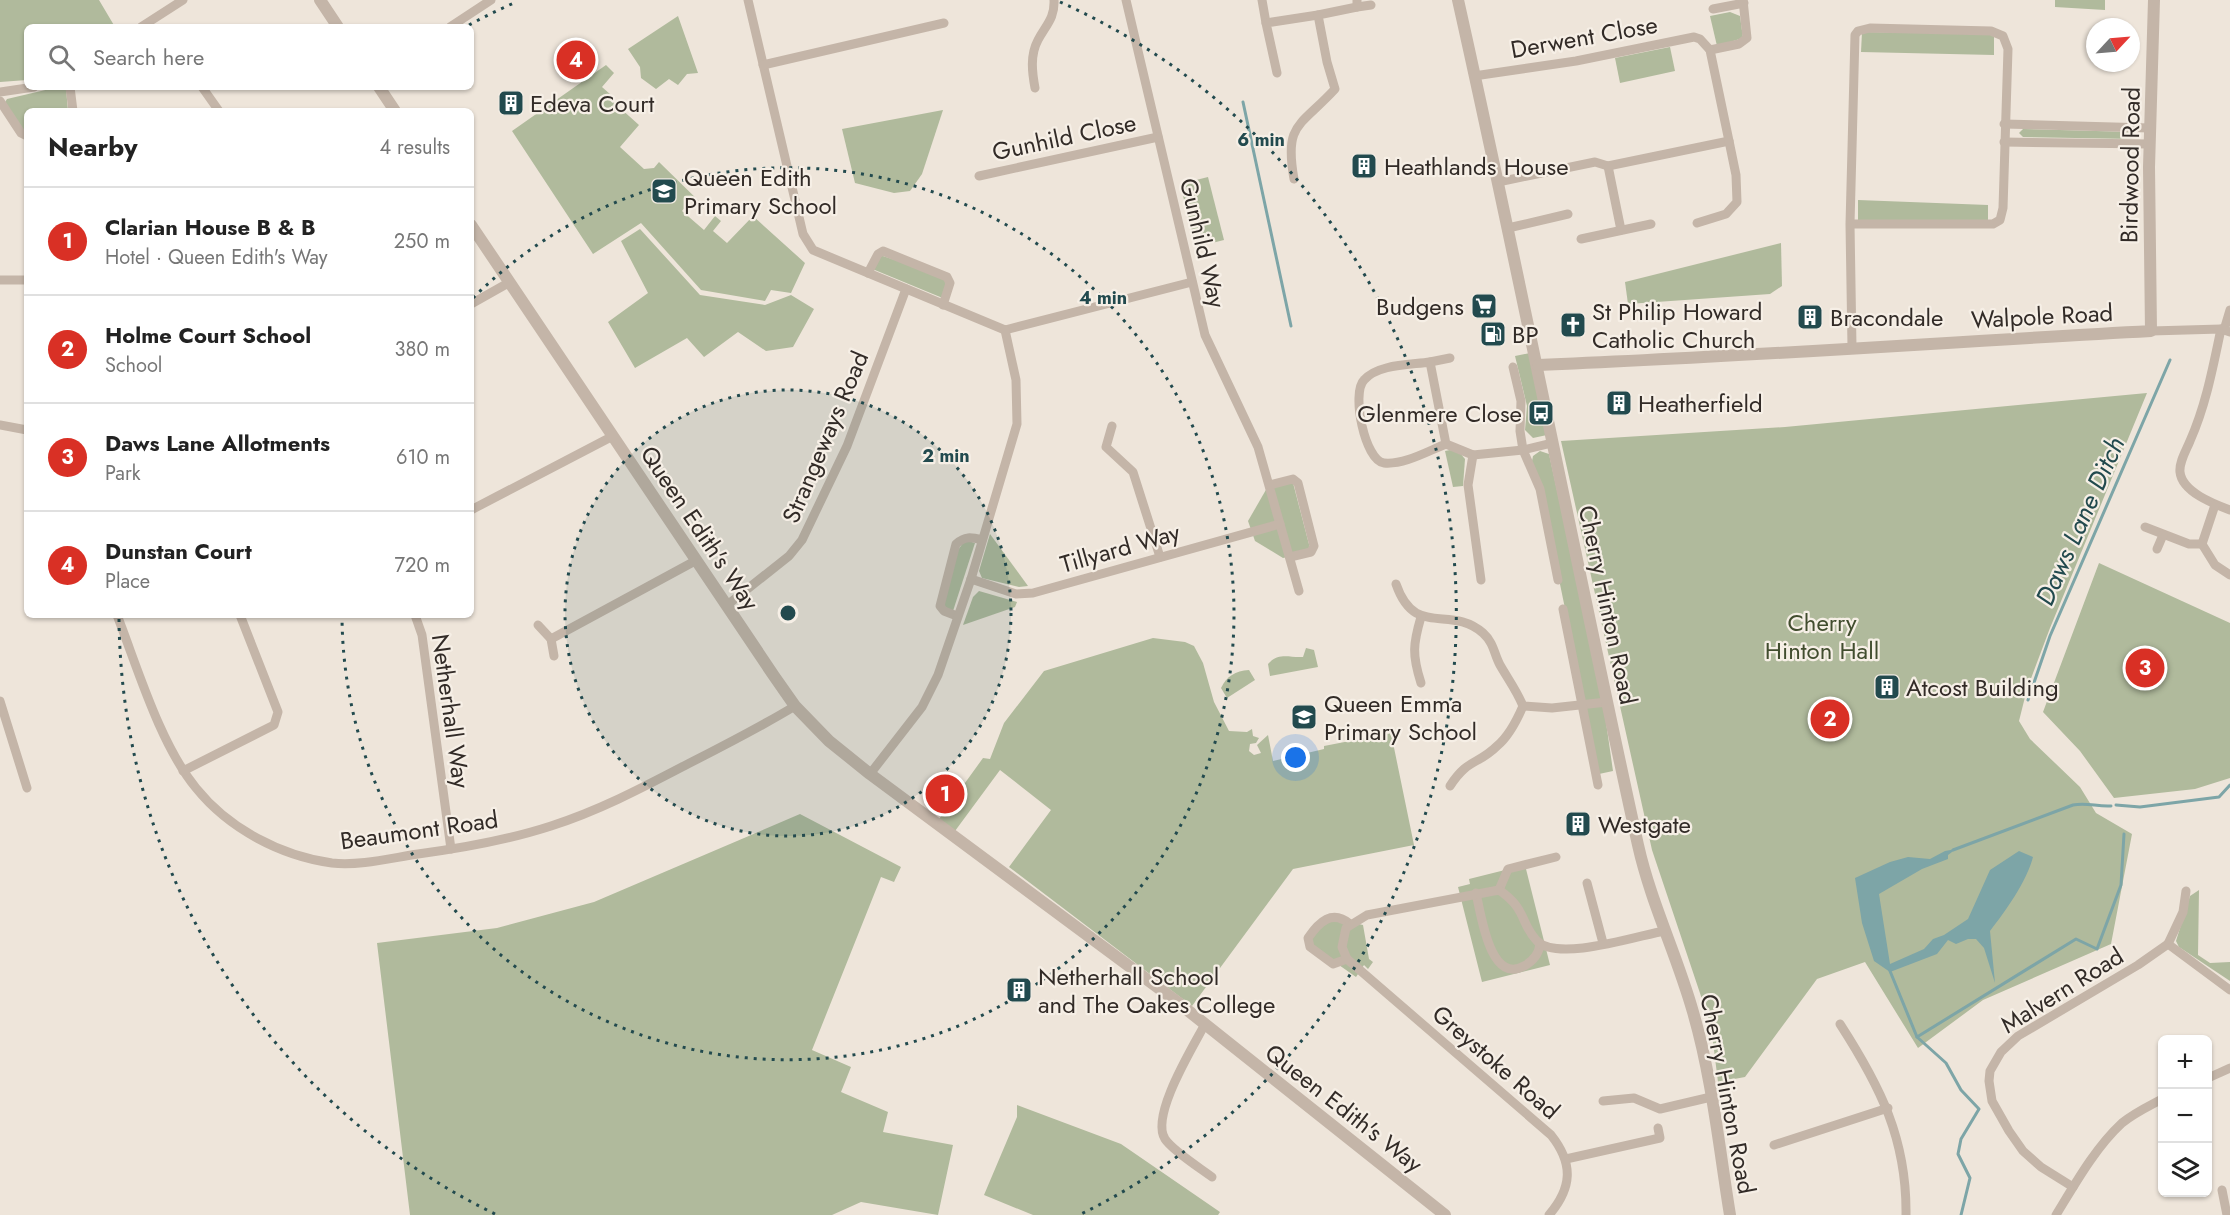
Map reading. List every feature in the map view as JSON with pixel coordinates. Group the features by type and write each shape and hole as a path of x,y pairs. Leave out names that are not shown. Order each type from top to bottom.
{"street":[{"path":"146,24 183,0"},
{"path":"320,0 336,24"},
{"path":"453,24 476,4 491,0"},
{"path":"748,0 807,244 813,250 1005,330 1192,282"},
{"path":"1035,88 1032,55 1037,41 1053,17 1054,0"},
{"name":"Gunhild Way","path":"1126,0 1205,335 1258,447 1299,591"},
{"path":"1262,0 1277,73"},
{"name":"Cherry Hinton Road","path":"1458,0 1646,877 1693,1013 1711,1097 1730,1215"},
{"name":"Birdwood Road","path":"2151,331 2150,128 2154,0"},
{"path":"1697,223 1726,214 1733,208 1738,196 1736,175 1710,50 1739,45 1747,38 1743,1 1713,9"},
{"path":"1266,23 1318,15 1357,4 1371,5"},
{"path":"1294,179 1290,154 1292,136 1335,89 1326,62 1318,15"},
{"path":"156,18 160,24"},
{"path":"763,65 944,23"},
{"path":"1850,224 1997,222 2000,220 2003,208 2008,49 2003,36 1998,32 1870,28 1858,31 1853,53 1850,224 1852,347"},
{"name":"Derwent Close","path":"1474,76 1576,61 1694,36 1710,50"},
{"path":"0,92 24,88"},
{"path":"70,90 73,108"},
{"path":"204,90 217,108"},
{"path":"381,90 393,108"},
{"path":"0,101 24,134"},
{"path":"2004,124 2150,128"},
{"name":"Gunhild Close","path":"979,176 1158,137"},
{"path":"1498,183 1595,162 1608,166 1729,141"},
{"path":"2004,141 2150,144"},
{"path":"1608,166 1621,231"},
{"path":"1508,228 1568,214"},
{"path":"1581,239 1652,224"},
{"name":"Queen Edith's Way","path":"474,229 695,561 795,706 829,741 1205,1024 1444,1215"},
{"path":"868,273 878,254 883,251 947,277 950,283 943,304"},
{"path":"0,280 24,280"},
{"path":"474,302 510,282"},
{"name":"Strangeways Road","path":"726,606 789,556 802,540 847,446 906,289"},
{"path":"2230,310 2204,408 2181,463 2180,473 2188,488 2215,505 2230,510"},
{"path":"870,774 922,706 938,675 971,579 1017,424 1016,380 1005,330"},
{"name":"Walpole Road","path":"1538,365 1780,355 1852,347 2151,331 2225,330"},
{"path":"1450,358 1372,373 1359,388 1358,401 1368,448 1375,459 1382,463 1400,460 1446,444 1473,455 1523,450 1552,443"},
{"path":"1430,362 1446,444"},
{"name":"Cherry Hinton Road","path":"1514,367 1521,401 1520,431 1523,450 1540,489 1558,580"},
{"path":"0,425 24,429"},
{"path":"1112,426 1106,447 1133,472 1160,557"},
{"path":"474,508 613,436"},
{"path":"1473,455 1468,485 1481,580"},
{"path":"1270,485 1293,479 1298,483 1314,546 1311,552 1290,557"},
{"path":"2202,544 2215,505"},
{"name":"Tillyard Way","path":"971,579 1016,594 1033,593 1280,524"},
{"path":"2145,527 2189,544 2202,544"},
{"path":"2157,549 2163,535"},
{"path":"957,616 944,611 940,606 956,544 970,537 982,540"},
{"path":"2202,544 2215,565 2230,575"},
{"path":"552,639 695,561"},
{"path":"1396,584 1401,598 1411,611 1421,617 1464,624 1483,633 1494,646 1499,663 1523,706"},
{"path":"1563,609 1580,704 1598,785"},
{"path":"1421,617 1413,644 1415,663 1421,683"},
{"name":"Beaumont Road","path":"118,618 154,710 183,771 216,809 247,833 282,851 334,863 361,862 500,840 596,810 761,726 795,706"},
{"path":"183,771 273,725 278,712 241,618"},
{"name":"Netherhall Way","path":"415,618 422,634 451,849"},
{"path":"538,625 552,639 554,656"},
{"path":"0,701 27,788"},
{"path":"1523,706 1552,708 1607,702"},
{"path":"1450,786 1460,770 1499,745 1517,720 1523,706"},
{"path":"0,737 11,734"},
{"path":"1499,890 1508,869 1556,857"},
{"path":"1587,882 1603,943"},
{"path":"1350,924 1338,917 1327,918 1316,926 1308,938 1310,947 1333,964 1347,959 1344,954 1343,937 1350,924 1367,915 1499,890 1520,907 1530,930 1540,944 1551,949 1563,950 1664,931"},
{"name":"Malvern Road","path":"2073,1187 2041,1167 2014,1138 1992,1101 1990,1071 2001,1052 2018,1036 2138,965 2168,944 2183,912 2186,891"},
{"path":"1476,893 1494,958 1503,966 1522,968 1533,960 1540,950 1540,944"},
{"path":"2168,944 2230,990"},
{"name":"Greystoke Road","path":"1347,959 1551,1135 1566,1159"},
{"path":"1205,1024 1162,1111 1162,1130 1165,1139 1212,1178"},
{"path":"1840,1024 1869,1069 1888,1108 1900,1148 1906,1194 1906,1215"},
{"path":"2212,1076 2230,1068"},
{"path":"1608,1098 1634,1098 1660,1109 1711,1097"},
{"path":"2056,1215 2073,1187 2119,1126 2158,1102"},
{"path":"1774,1145 1888,1108"},
{"path":"1549,1215 1566,1189 1566,1159 1660,1138 1658,1128"},
{"path":"2222,1190 2227,1215"}],"green space":[{"path":"0,0 99,0 113,24 24,24 24,80 0,82"},
{"path":"2055,0 2105,0 2105,10 2055,7"},
{"path":"1730,12 1740,16 1743,38 1717,46 1710,16"},
{"path":"678,16 698,73 687,74 678,85 669,79 656,89 641,78 640,67 628,49"},
{"path":"1862,32 1994,34 1994,55 1861,52"},
{"path":"1670,47 1675,71 1620,83 1615,58"},
{"path":"606,65 614,73 602,87 611,95 609,98 639,125 620,147 644,169 654,168 659,162 704,206 701,210 690,201 682,211 704,230 715,216 721,221 713,231 727,243 753,216 805,263 791,293 771,290 765,301 701,290 641,223 593,254 512,131"},
{"path":"45,90 66,90 68,108 24,108 24,131 4,104 7,99"},
{"path":"943,110 922,174 910,191 894,193 855,183 842,129"},
{"path":"2023,129 2133,132 2137,136 2134,139 2023,137 2019,133"},
{"path":"1208,177 1224,240 1196,247 1180,184"},
{"path":"1858,200 1988,205 1988,222 1858,220"},
{"path":"640,229 700,295 765,305 791,295 814,309 793,347 766,351 738,332 704,357 687,338 635,368 608,322 648,293 621,241"},
{"path":"1781,243 1782,286 1770,294 1628,304 1625,282"},
{"path":"877,254 946,277 945,299 870,268"},
{"path":"1530,353 1547,435 1533,438 1525,430 1527,406 1515,356"},
{"name":"Cherry Hinton Hall","path":"2147,393 2050,628 2027,689 2019,721 2030,739 2080,787 2096,813 2132,834 2111,944 1983,1000 1918,1048 1865,962 1817,979 1745,1077 1718,1082 1711,1026 1652,850 1561,441 1785,427"},
{"path":"1445,451 1460,453 1465,459 1463,486 1453,487"},
{"path":"1540,451 1549,454 1602,694 1613,771 1599,774 1538,477 1531,466 1533,456"},
{"path":"1292,479 1311,552 1283,558 1255,541 1248,521 1267,488"},
{"path":"990,534 1028,586 1019,587 982,578 979,571"},
{"path":"965,540 975,543 953,611 943,606 958,550"},
{"path":"2099,563 2230,623 2230,778 2195,789 2114,798 2080,751 2043,712"},
{"path":"979,591 1017,602 1015,607 963,625 973,597"},
{"path":"1153,638 1185,642 1194,646 1203,663 1214,702 1229,731 1247,732 1252,729 1253,736 1259,738 1256,743 1250,744 1249,751 1254,755 1261,753 1257,745 1268,735 1273,761 1324,749 1324,746 1391,733 1414,845 1293,869 1192,1006 1009,867 1051,810 1000,770 955,831 939,819 983,758 990,759 1004,723 1044,671"},
{"path":"1306,648 1314,650 1318,667 1270,676 1268,664 1272,660 1280,657 1303,657"},
{"path":"1249,670 1255,680 1227,698 1221,688 1226,680 1236,673"},
{"path":"800,814 901,867 894,882 881,877 812,1050 851,1067 841,1092 888,1112 883,1132 953,1145 938,1215 861,1202 832,1215 410,1215 377,943 497,928 594,902"},
{"path":"1525,865 1550,965 1482,982 1458,887 1470,884 1469,879"},
{"path":"2199,890 2198,955 2210,963 2230,962 2230,981 2179,947 2176,941 2190,896"},
{"path":"1339,919 1363,925 1369,959 1373,962 1368,969 1364,965 1356,977 1312,946 1312,938 1322,924"},
{"path":"1017,1105 1121,1144 1220,1212 1218,1215 1033,1215 984,1195 1017,1117"}],"water":[{"path":"1956,849 1948,855 1948,859 1922,869 1879,894 1890,964 1924,949 1933,939 1944,935 1968,919 1990,870 2019,851 2033,857 2021,886 1990,931 1995,983 1984,948 1976,939 1968,939 1956,944 1948,940 1937,954 1890,972 1874,961 1862,923 1855,878 1890,862 1908,857 1930,859 1945,851"}],"waterway":[{"path":"1243,102 1291,326"},
{"name":"Daws Lane Ditch","path":"2028,700 2050,636 2170,360"},
{"path":"2116,805 2140,807 2219,797 2230,785"},
{"path":"1953,850 2073,805 2111,806"},
{"path":"1917,1037 2076,939 2097,949 2121,885 2124,834"},
{"path":"1890,971 1917,1037 1946,1063 1961,1090 1979,1109 1961,1139 1958,1154 1970,1178 1961,1215"}],"place":[{"name":"Dunstan Court","path":"576,60"},
{"name":"Edeva Court","path":"511,103"},
{"name":"Heathlands House","path":"1364,166"},
{"name":"Queen Edith Primary School","path":"664,191"},
{"name":"Budgens","path":"1484,306"},
{"name":"Bracondale","path":"1810,317"},
{"name":"St Philip Howard Catholic Church","path":"1573,325"},
{"name":"BP","path":"1493,334"},
{"name":"Heatherfield","path":"1619,403"},
{"name":"Glenmere Close","path":"1541,413"},
{"name":"Daws Lane Allotments","path":"2145,668"},
{"name":"Atcost Building","path":"1887,687"},
{"name":"Queen Emma Primary School","path":"1304,717"},
{"name":"Holme Court School","path":"1830,719"},
{"name":"Clarian House B & B","path":"945,794"},
{"name":"Westgate","path":"1578,824"},
{"name":"Netherhall School and The Oakes College","path":"1019,990"}]}
